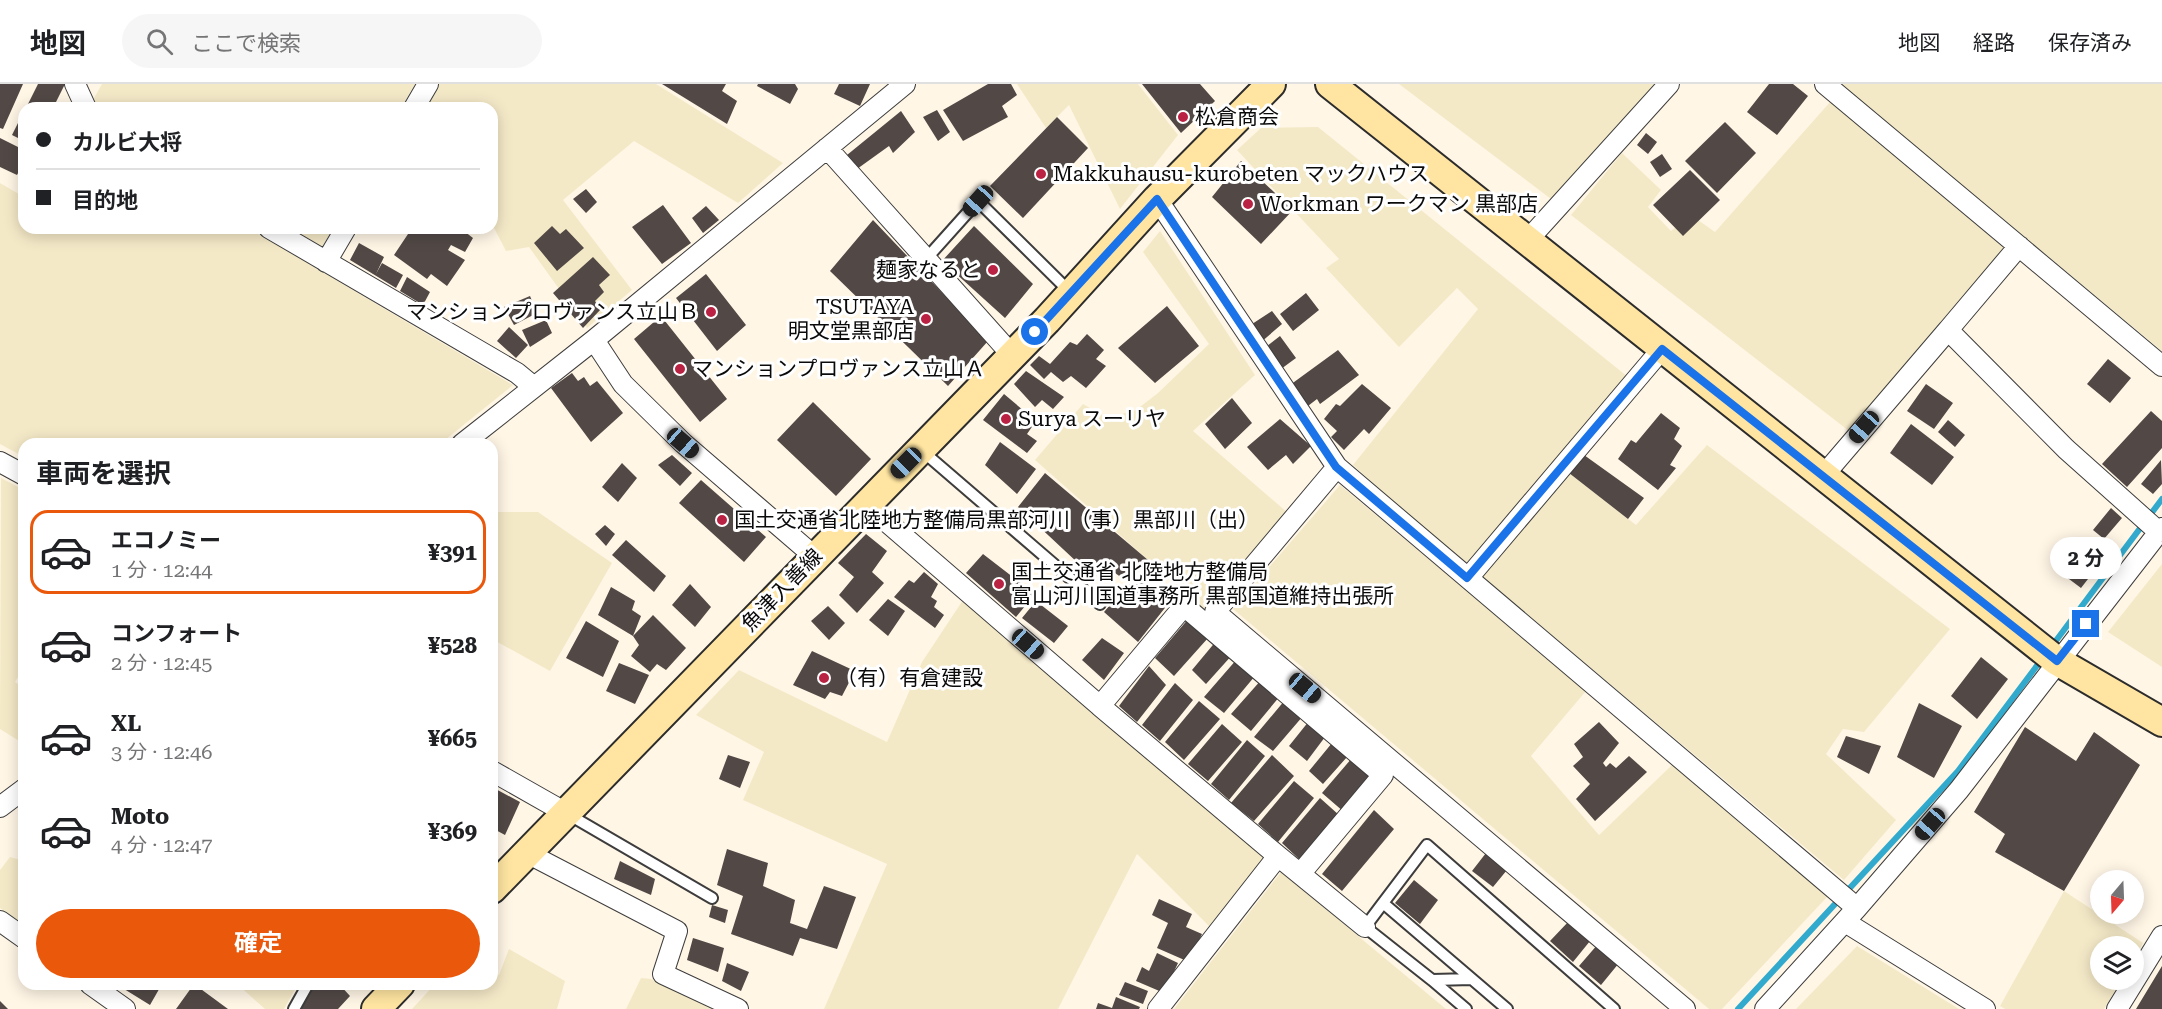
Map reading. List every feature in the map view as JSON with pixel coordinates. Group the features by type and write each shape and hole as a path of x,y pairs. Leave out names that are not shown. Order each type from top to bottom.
{"main road":[{"name":"魚津入善線","path":"498,883 814,556 1012,356 1157,199 1271,84"},
{"path":"1330,84 1526,242 2057,661 2162,722"},
{"path":"376,1009 394,990"}],"street":[{"path":"418,102 428,84"},
{"path":"470,438 594,340 905,84"},
{"path":"1526,242 1669,84"},
{"path":"1825,84 2162,366"},
{"path":"827,148 1012,356"},
{"path":"1157,199 1336,467 1467,578 1851,915 1985,1009"},
{"path":"279,234 517,373 534,387"},
{"path":"326,262 342,234"},
{"path":"1823,476 2019,246"},
{"path":"1765,1009 1851,915 1959,790 2160,530 2066,449 1948,330"},
{"path":"594,340 623,384 683,443 814,556"},
{"path":"1467,578 1662,349"},
{"path":"0,462 18,472"},
{"path":"1336,467 1215,612 1685,1009"},
{"path":"866,504 1100,706 1365,927"},
{"path":"1100,706 1184,606 1383,775 1300,874"},
{"path":"498,774 566,813"},
{"path":"0,807 18,794"},
{"path":"527,854 677,931 663,974 738,1009"},
{"path":"1158,1009 1278,856"},
{"path":"0,921 18,934"},
{"path":"2118,1009 2162,936"},
{"path":"98,990 125,1009"}],"lane":[{"path":"926,259 978,201 1071,294"},
{"path":"920,449 1100,604"},
{"path":"566,813 712,898"},
{"path":"1466,1009 1365,927 1427,845 1614,1009"},
{"path":"1383,903 1508,1009"},
{"path":"1432,980 1472,979"},
{"path":"294,1009 305,990"}],"shaded area":[{"path":"102,84 415,84 404,102 94,102"},
{"path":"438,84 656,84 783,163 738,203 634,141 563,200 632,290 587,328 529,247 506,251 497,234 498,102 428,102"},
{"path":"1017,84 1138,84 1178,135 1120,209 1069,105 1046,128"},
{"path":"1399,84 1661,84 1555,202"},
{"path":"1840,84 2162,84 2162,351"},
{"path":"1831,101 2004,247 1849,431 1571,215 1622,153 1661,190 1648,207 1671,231 1691,215 1715,232"},
{"path":"1318,127 1628,377 1464,566 1353,465 1478,309 1457,288 1399,347 1326,268 1339,259 1237,150 1261,128"},
{"path":"0,183 18,194 18,234 258,234 513,385 447,438 18,438 18,454 0,444"},
{"path":"1160,231 1255,375 1193,431 1288,513 1207,612 1035,460 1083,404 1107,418 1136,410 1158,393 1209,344 1143,252"},
{"path":"297,234 330,234 321,249"},
{"path":"1707,445 1950,629 1864,732 1843,729 1826,754 1896,820 1844,880 1481,576 1569,473 1636,525"},
{"path":"1,478 18,487 18,677 15,682 18,684 18,740 0,729"},
{"path":"1340,485 1586,691 1531,756 1599,835 1672,765 1828,896 1722,1009 1709,1009 1233,609"},
{"path":"498,512 538,512 612,563 550,671 498,642"},
{"path":"2162,564 2162,667 2108,632"},
{"path":"963,600 1267,857 1212,929 1137,854 1058,1009 824,1009 887,864 743,800 764,752 696,715 739,670 887,742 922,662"},
{"path":"10,857 18,859 18,921 0,908 0,870"},
{"path":"1281,872 1446,1009 1174,1009"},
{"path":"2064,891 2090,908 2090,924 2114,924 2132,936 2090,936 2090,990 2116,990 2104,1009 2005,1009 2000,1006"},
{"path":"1857,946 1959,1009 1796,1009"},
{"path":"509,949 565,981 557,1009 412,1009 429,990 498,990 499,975"},
{"path":"641,978 651,979 714,1009 626,1009"},
{"path":"244,990 295,990 284,1009 265,1009"}],"building":[{"path":"0,84 23,84 3,129 0,128"},
{"path":"38,84 65,84 56,102 29,102"},
{"path":"662,84 726,84 722,91 737,101 727,124"},
{"path":"758,84 795,84 798,89 790,104 757,86"},
{"path":"839,84 870,84 860,106 834,94"},
{"path":"988,84 1011,84 1017,95 1002,106 1008,117 963,141 943,110"},
{"name":"松倉商会","path":"1142,84 1200,84 1215,101 1181,133"},
{"path":"1769,84 1793,84 1808,96 1777,135 1747,112"},
{"path":"937,110 950,132 938,141 923,117"},
{"path":"901,111 915,132 893,153 889,146 857,169 847,155"},
{"path":"1057,117 1088,148 1023,218 990,186"},
{"path":"1725,122 1756,153 1717,193 1685,161"},
{"path":"18,123 18,138 12,135"},
{"path":"1646,133 1657,142 1648,154 1637,145"},
{"path":"0,138 18,147 18,173 17,175 0,167"},
{"path":"1662,154 1672,169 1660,177 1650,162"},
{"path":"1241,161 1293,210 1261,244 1212,197"},
{"path":"1690,170 1720,200 1683,236 1653,205"},
{"path":"586,189 597,202 586,213 573,199"},
{"path":"663,205 691,243 662,264 632,227"},
{"path":"706,206 719,220 703,233 692,218"},
{"path":"873,220 988,341 948,386 830,271"},
{"path":"552,226 560,234 566,229 584,248 557,271 534,243"},
{"path":"974,226 1033,284 1005,318 942,261"},
{"path":"408,234 468,234 473,238 465,252 451,245 448,250 465,260 447,286 431,274 427,279 394,255"},
{"path":"359,243 384,257 376,274 382,263 403,275 396,288 350,260"},
{"path":"593,257 610,275 599,285 604,292 595,301 601,309 583,328 553,293"},
{"name":"マンションプロヴァンス立山Ｂ","path":"706,274 746,325 717,351 676,298"},
{"path":"407,277 430,292 423,305 400,291"},
{"path":"1306,293 1319,310 1293,331 1280,314"},
{"path":"530,296 537,313 514,325 504,307"},
{"path":"1167,306 1199,346 1155,383 1118,348"},
{"path":"1272,311 1282,324 1260,343 1249,326"},
{"name":"マンションプロヴァンス立山Ａ","path":"661,316 727,399 700,422 634,339"},
{"path":"546,320 552,333 530,347 522,330"},
{"path":"509,327 528,345 516,358 497,341"},
{"path":"1087,334 1104,350 1096,359 1106,366 1086,388 1071,376 1063,382 1051,372 1044,379 1030,365 1039,356 1050,364 1070,342 1077,345"},
{"path":"1280,336 1296,358 1281,369 1267,346"},
{"path":"1338,350 1359,375 1320,404 1317,399 1304,409 1290,385"},
{"path":"2108,359 2131,378 2110,403 2087,384"},
{"path":"1026,371 1064,397 1053,409 1042,400 1035,407 1014,384"},
{"path":"572,373 578,381 584,377 590,386 597,381 623,413 591,442 551,388"},
{"path":"1362,384 1391,408 1369,434 1364,429 1344,450 1331,437 1337,431 1324,419 1336,404 1340,406"},
{"path":"1926,384 1953,403 1934,429 1907,411"},
{"path":"1004,394 1036,421 1027,434 1037,441 1027,453 983,420"},
{"path":"1232,398 1252,423 1225,449 1205,424"},
{"path":"813,402 871,459 836,496 777,440"},
{"path":"2151,411 2162,421 2162,448 2127,487 2102,464"},
{"path":"1661,413 1680,428 1674,439 1682,446 1670,465 1676,468 1658,490 1618,459 1631,440 1636,443"},
{"path":"1280,419 1311,446 1293,464 1286,455 1268,470 1247,447"},
{"path":"1948,420 1965,435 1955,447 1938,432"},
{"path":"1911,424 1954,457 1932,485 1890,453"},
{"path":"1000,442 1036,469 1017,494 985,465"},
{"path":"672,455 692,473 680,486 658,465"},
{"path":"1584,455 1644,498 1628,519 1569,473"},
{"path":"2161,460 2162,484 2153,494 2141,484"},
{"path":"622,463 637,478 618,502 602,487"},
{"path":"1045,473 1148,560 1135,575 1168,604 1138,642 1104,612 1129,583 1104,565 1094,578 1018,507"},
{"name":"国土交通省北陸地方整備局黒部河川（事）黒部川（出）","path":"701,480 766,537 744,562 679,503"},
{"path":"2111,508 2122,518 2104,539 2093,530"},
{"path":"605,525 615,534 606,546 595,534"},
{"path":"866,534 887,551 872,572 884,583 857,613 839,595 854,577 838,563"},
{"path":"626,540 666,576 654,592 612,555"},
{"name":"国土交通省 北陸地方整備局 富山河川国道事務所 黒部国道維持出張所","path":"983,554 1035,594 1016,617 966,573"},
{"path":"2079,558 2095,570 2081,588 2065,576"},
{"path":"924,572 938,584 931,597 937,601 934,607 944,615 935,628 894,597 909,580 914,583"},
{"path":"690,584 711,607 695,627 672,605"},
{"path":"611,587 635,601 632,610 641,616 633,636 598,615"},
{"path":"888,599 905,611 888,636 869,620"},
{"path":"1036,601 1068,626 1054,643 1022,618"},
{"path":"828,606 845,623 829,640 811,621"},
{"path":"653,615 686,648 666,670 657,664 650,672 631,656 639,645 633,636"},
{"path":"1189,618 1208,638 1174,676 1155,658"},
{"path":"586,621 619,641 603,677 566,658"},
{"path":"1102,638 1124,653 1104,680 1082,660"},
{"path":"1217,640 1233,654 1206,684 1192,670"},
{"name":"（有）有倉建設","path":"812,651 855,671 842,696 830,692 825,699 793,685"},
{"path":"1981,657 2008,679 1977,719 1951,696"},
{"path":"1237,659 1255,676 1224,713 1204,697"},
{"path":"619,663 649,675 635,704 606,691"},
{"path":"1149,666 1166,685 1137,722 1119,706"},
{"path":"1262,679 1280,696 1251,731 1231,714"},
{"path":"1175,683 1193,700 1160,741 1142,725"},
{"path":"1285,700 1303,716 1273,751 1254,737"},
{"path":"1199,701 1220,719 1184,760 1165,742"},
{"path":"1919,703 1962,726 1934,778 1897,757"},
{"path":"1309,721 1325,737 1307,761 1289,746"},
{"path":"1599,722 1619,743 1603,763 1606,767 1610,763 1616,768 1629,756 1647,772 1595,821 1576,799 1590,784 1573,766 1583,757 1574,744"},
{"path":"1222,724 1242,742 1208,781 1188,764"},
{"path":"2025,727 2076,761 2094,732 2140,765 2064,891 1995,852 2005,834 1974,812"},
{"path":"1846,736 1881,746 1869,774 1837,757"},
{"path":"1247,740 1265,756 1229,800 1211,784"},
{"path":"1332,743 1347,757 1323,784 1309,771"},
{"path":"728,755 750,762 740,788 719,779"},
{"path":"1272,755 1294,776 1254,821 1231,803"},
{"path":"1352,758 1373,777 1344,812 1322,793"},
{"path":"1294,781 1314,798 1278,842 1258,824"},
{"path":"498,790 520,802 505,835 498,831"},
{"path":"1320,798 1339,815 1301,861 1282,843"},
{"path":"1374,810 1394,829 1342,891 1322,874"},
{"path":"727,849 768,863 763,886 795,900 790,923 807,929 824,886 856,897 837,949 800,938 793,956 731,934 743,896 717,885"},
{"path":"1486,853 1507,870 1493,887 1472,871"},
{"path":"620,861 655,879 651,895 614,879"},
{"path":"1414,880 1438,900 1420,924 1395,903"},
{"path":"1159,899 1192,914 1186,927 1202,934 1189,962 1157,948 1168,923 1152,915"},
{"path":"712,905 728,910 725,923 709,917"},
{"path":"1569,921 1590,941 1573,962 1550,941"},
{"path":"693,938 724,948 718,972 687,960"},
{"path":"1598,944 1619,963 1601,985 1579,966"},
{"path":"1157,953 1178,963 1164,993 1136,981 1142,967 1149,971"},
{"path":"727,963 749,972 741,991 722,981"},
{"path":"2162,966 2162,1009 2136,1009"},
{"path":"1125,982 1148,991 1143,1004 1119,995"},
{"path":"126,990 159,990 150,1005"},
{"path":"190,990 202,990 228,1009 176,1009"},
{"path":"312,990 344,990 350,996 338,1009 298,1009"},
{"path":"1116,997 1140,1007 1139,1009 1096,1009 1098,1003 1112,1008"},
{"path":"0,1001 8,1009 0,1009"}],"waterway":[{"path":"2052,646 2162,499"},
{"path":"1738,1009 1958,771 2042,659"}],"place":[{"name":"松倉商会","path":"1183,117"},
{"name":"Makkuhausu-kurobeten マックハウス","path":"1041,174"},
{"name":"Workman ワークマン 黒部店","path":"1248,204"},
{"name":"麺家なると","path":"993,270"},
{"name":"マンションプロヴァンス立山Ｂ","path":"711,312"},
{"name":"TSUTAYA 明文堂黒部店","path":"926,319"},
{"name":"マンションプロヴァンス立山Ａ","path":"680,369"},
{"name":"Surya スーリヤ","path":"1006,419"},
{"name":"国土交通省北陸地方整備局黒部河川（事）黒部川（出）","path":"722,520"},
{"name":"国土交通省 北陸地方整備局 富山河川国道事務所 黒部国道維持出張所","path":"999,584"},
{"name":"（有）有倉建設","path":"824,678"}],"route":[{"path":"1035,332 1157,199 1336,467 1467,578 1662,349 2057,661 2086,624"}]}
